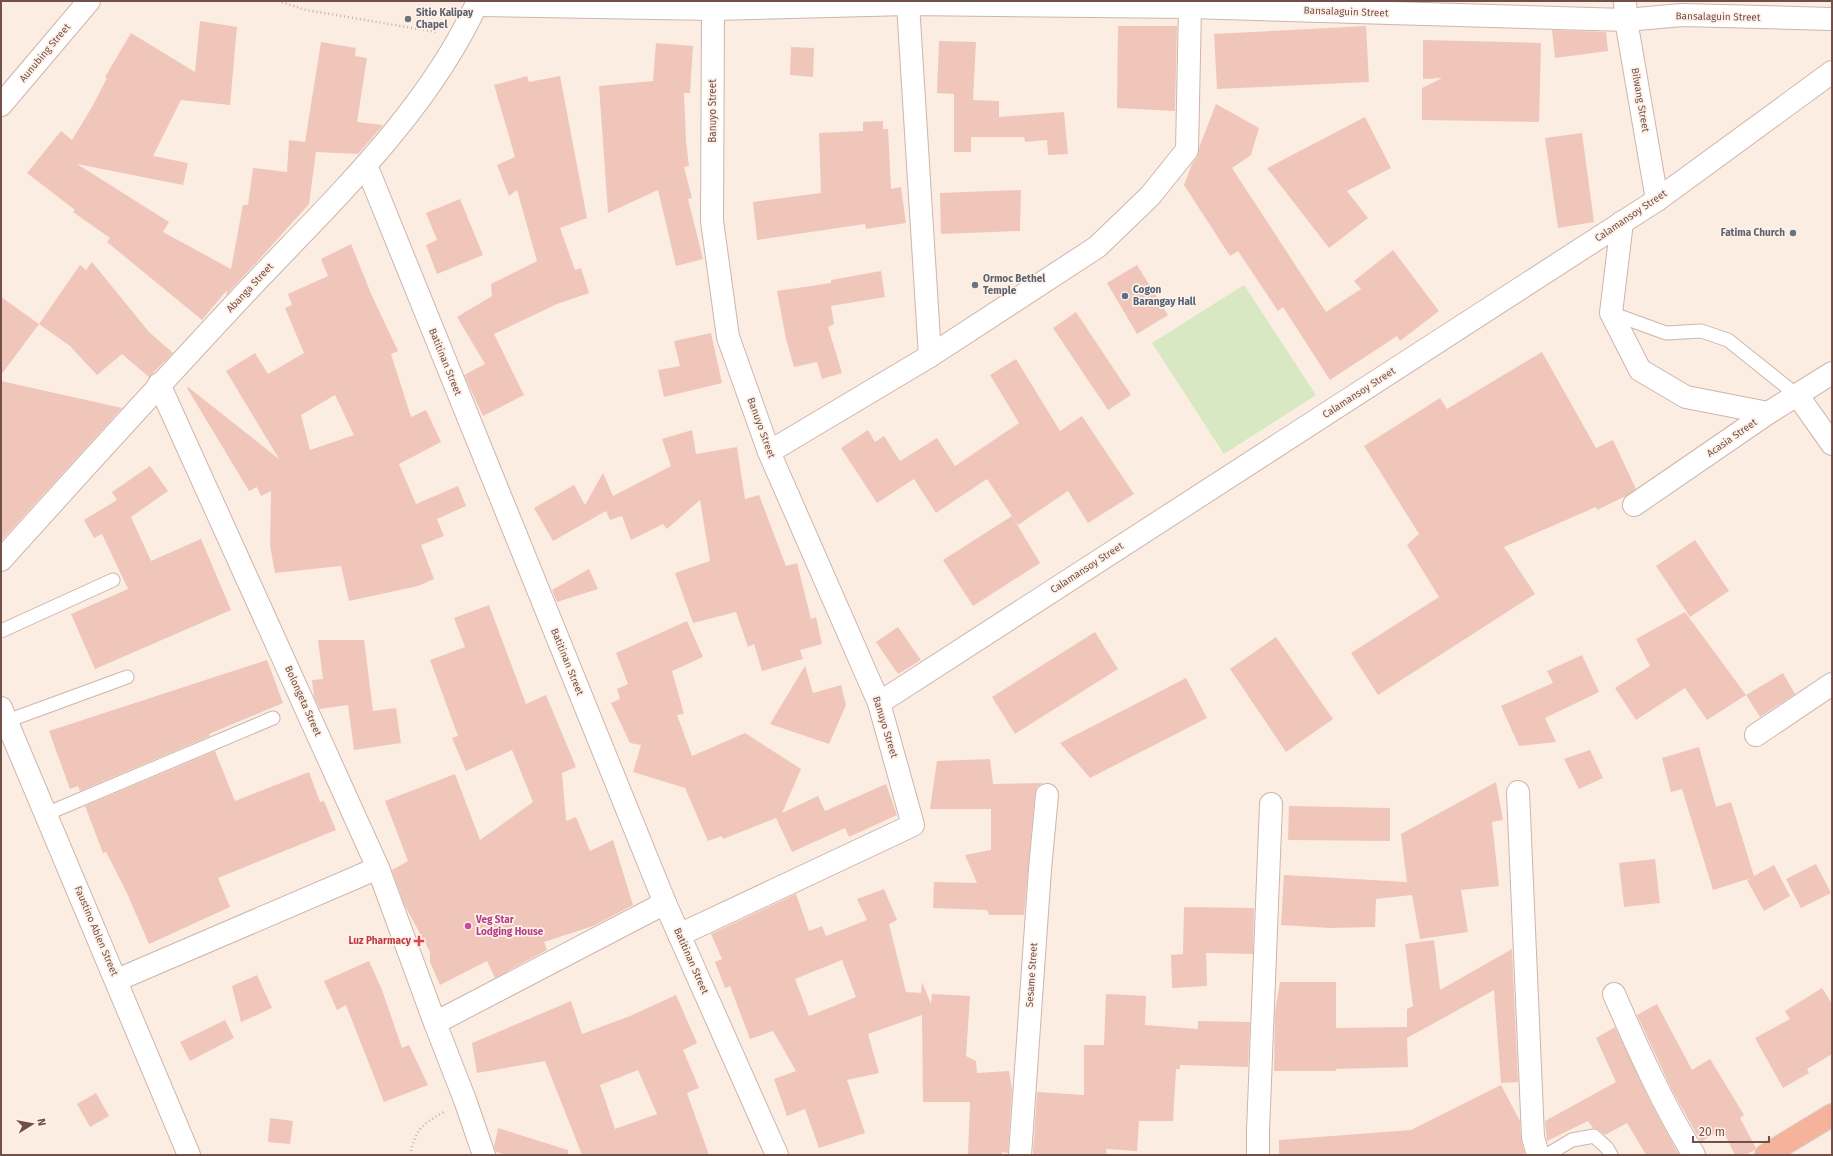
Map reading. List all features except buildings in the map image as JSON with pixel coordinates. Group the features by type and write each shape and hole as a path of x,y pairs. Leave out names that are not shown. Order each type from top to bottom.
{"highway":[{"path":"1766,1155 1832,1115"}],"street":[{"name":"Aunubing Street","path":"1,105 89,1"},
{"name":"Abanga Street","path":"1,560 159,384 366,165 417,102 462,36 477,3"},
{"name":"Bansalaguin Street","path":"477,3 713,10 908,4 1079,3 1190,7 1626,11 1682,15 1832,19"},
{"path":"908,4 930,356"},
{"path":"769,452 930,356 1097,246 1150,196 1187,150 1190,7"},
{"name":"Banuyo Street","path":"679,935 913,825 880,702 769,452 728,337 712,221 713,10"},
{"name":"Bilwang Street","path":"1626,11 1657,200"},
{"name":"Calamansoy Street","path":"880,702 1657,200 1832,72"},
{"name":"Batitinan Street","path":"366,165 665,903 777,1155"},
{"path":"1622,222 1611,313 1640,370 1686,397 1768,413"},
{"name":"Acasia Street","path":"1634,505 1768,413 1798,396 1832,373"},
{"name":"Bolongeta Street","path":"159,384 378,868 465,1100 484,1155"},
{"path":"1798,396 1832,444"},
{"path":"1756,735 1832,684"},
{"name":"Faustino Ablen Street","path":"4,723 46,814 117,980 189,1155"},
{"path":"1518,792 1534,1137 1538,1155"},
{"name":"Sesame Street","path":"1020,1155 1040,869 1047,795"},
{"path":"1258,1155 1271,804"},
{"path":"117,980 378,868"},
{"path":"435,1023 665,903"},
{"path":"1614,994 1647,1069 1673,1120 1694,1155"}],"lane":[{"path":"1611,313 1666,333 1701,331 1728,340 1798,396"},
{"path":"1,631 113,580"},
{"path":"4,723 126,677"},
{"path":"46,814 272,718"},
{"path":"1547,1155 1572,1140 1594,1136 1607,1148 1611,1155"}],"path":[{"path":"278,1 306,10 462,36"},
{"path":"410,1155 413,1141 418,1129 430,1120 465,1100"}],"green space":[{"path":"1244,285 1316,395 1224,454 1152,343"}],"place":[{"name":"Sitio Kalipay Chapel","path":"408,19"},
{"name":"Fatima Church","path":"1793,233"},
{"name":"Ormoc Bethel Temple","path":"975,285"},
{"name":"Cogon Barangay Hall","path":"1125,296"},
{"name":"Veg Star Lodging House","path":"468,926"},
{"name":"Luz Pharmacy","path":"419,941"}]}
